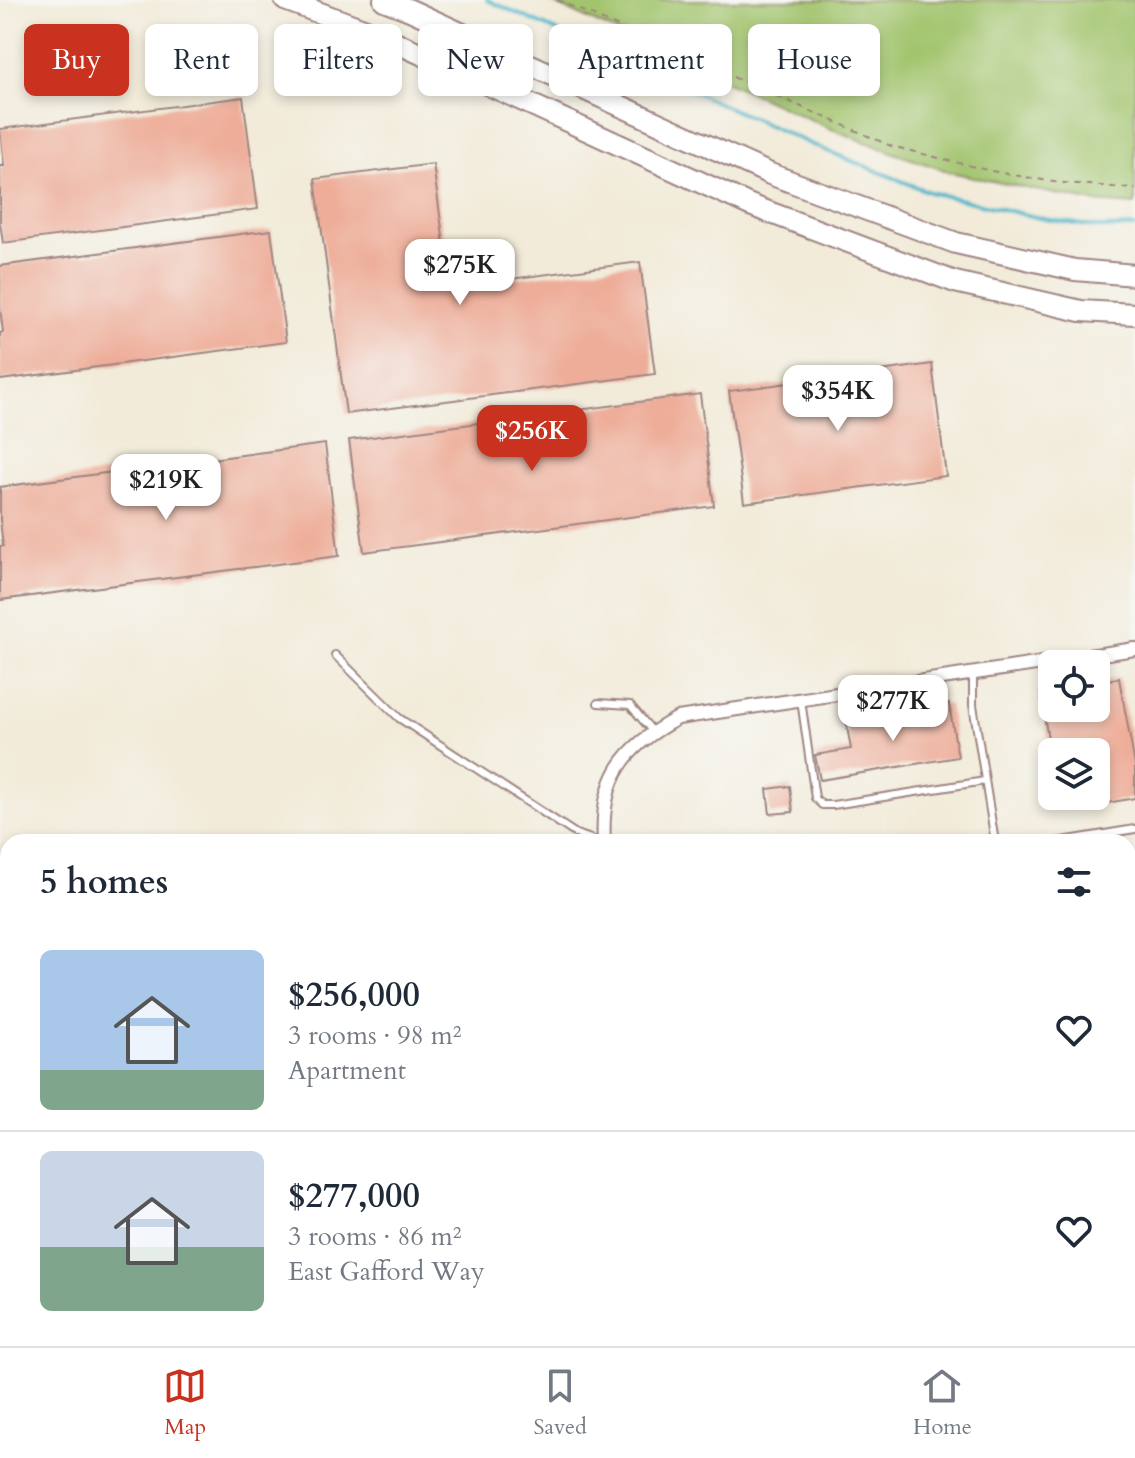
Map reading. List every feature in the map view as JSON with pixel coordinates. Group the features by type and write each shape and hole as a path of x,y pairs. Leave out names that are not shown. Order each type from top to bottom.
{"main road":[{"path":"285,0 382,36 750,205 955,282 1081,311 1135,314"},
{"path":"384,0 770,174 956,243 1075,270 1135,275"}],"street":[{"path":"602,834 604,808 615,774 625,758 637,744 678,718 1135,649"}],"lane":[{"path":"335,655 399,718 576,834"},
{"path":"973,674 973,705 994,834"},
{"path":"801,700 815,798 822,805 985,781"},
{"path":"598,703 630,705 653,732"},
{"path":"1105,834 1135,829"}],"path":[{"path":"557,0 891,146 991,171 1054,182 1135,189"}],"green space":[{"path":"546,0 1135,0 1135,205 1094,202 950,172 829,128 758,96 880,96 880,24 748,24 748,91 732,84 732,24 599,24"}],"building":[{"path":"243,97 258,209 3,243 0,166 4,166 0,129"},
{"path":"433,164 450,287 640,262 655,374 346,414 315,179"},
{"path":"271,230 286,342 0,380 0,333 3,332 0,266"},
{"path":"932,364 946,476 744,503 729,391"},
{"path":"700,394 714,506 364,552 349,440"},
{"path":"325,444 339,556 0,600 0,546 3,546 0,487"},
{"path":"1119,678 1135,765 1135,798 1110,802 1110,738 1048,738 1045,722 1110,722 1110,680"},
{"path":"949,704 958,757 820,780 815,755 851,749 846,721"},
{"path":"790,786 793,812 770,814 767,789"}],"waterway":[{"path":"487,0 815,146 929,192 1044,219 1102,228 1135,227"}]}
